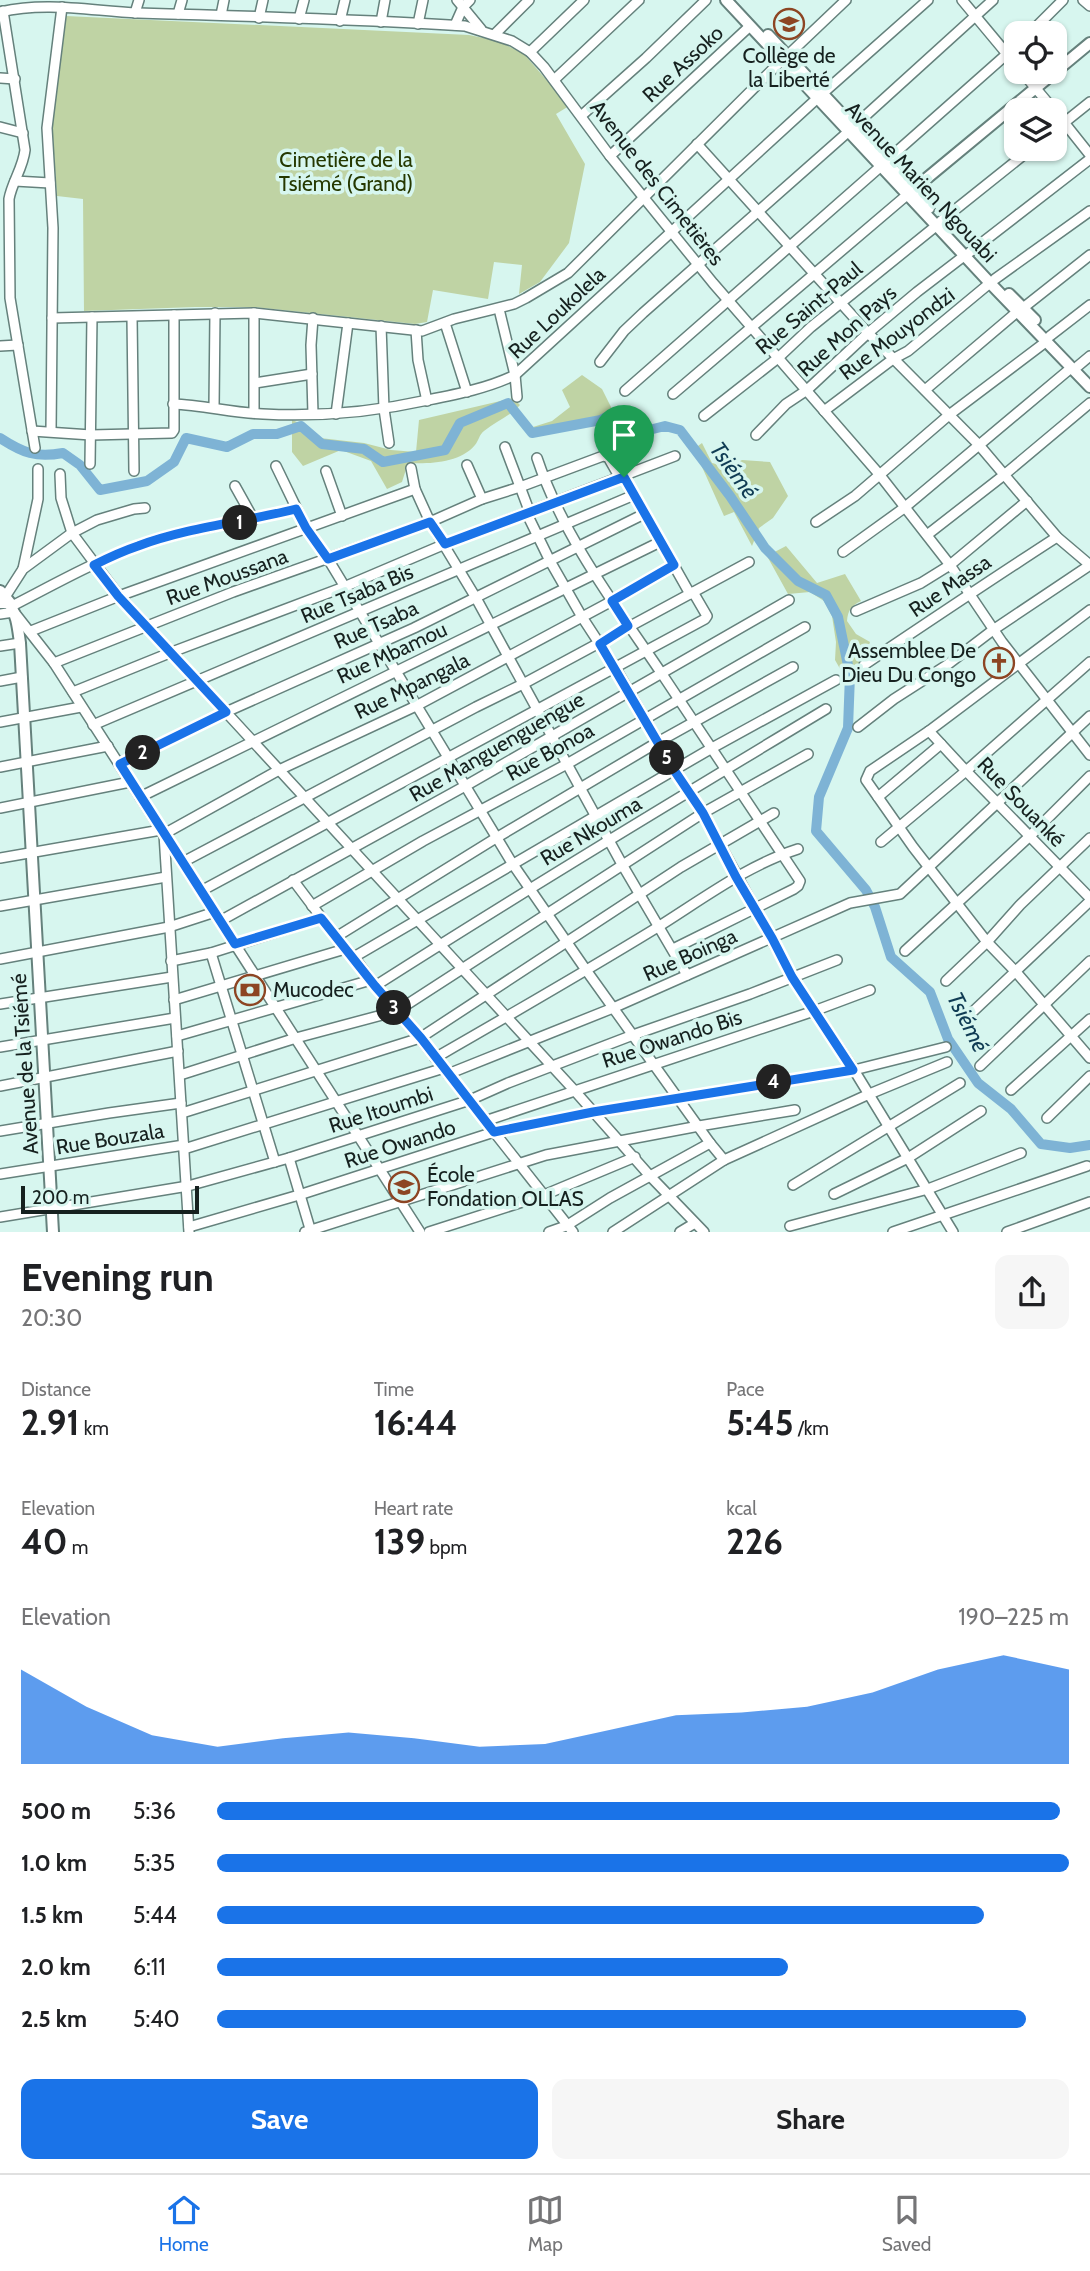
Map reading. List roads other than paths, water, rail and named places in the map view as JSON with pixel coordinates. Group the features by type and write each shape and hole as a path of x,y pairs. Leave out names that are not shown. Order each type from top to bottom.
{"main road":[{"name":"Avenue Marien Ngouabi","path":"726,0 1049,339 1090,387"},
{"path":"734,0 784,58"},
{"path":"910,193 1090,43"},
{"path":"1075,367 1090,377"},
{"name":"Avenue de la Tsiémé","path":"7,602 20,643 53,1231"}],"street":[{"path":"135,13 139,0"},
{"path":"178,14 182,0"},
{"path":"220,15 224,0"},
{"path":"259,18 263,0"},
{"path":"299,19 304,0"},
{"path":"340,21 345,0"},
{"path":"381,23 385,0"},
{"path":"418,24 423,0"},
{"path":"495,34 529,0"},
{"path":"530,52 584,0"},
{"path":"554,80 639,0"},
{"path":"581,116 706,0"},
{"path":"52,318 254,313 416,331 429,330 465,316 499,309 526,298 568,273 642,197 846,0"},
{"name":"Rue Loukolela","path":"173,404 254,413 336,414 427,401 491,385 515,375 928,0"},
{"path":"962,0 1004,50"},
{"path":"600,362 624,331 993,0"},
{"path":"1042,21 1063,0"},
{"path":"1083,0 1090,6"},
{"path":"455,25 463,2"},
{"path":"463,2 482,30"},
{"name":"Avenue des Cimetières","path":"2,11 16,4 99,5 135,13 455,25 495,34 530,52 642,197 927,535 993,630 1090,754"},
{"path":"51,431 53,228 47,112 59,5"},
{"path":"2,11 15,79 24,156 9,199 4,272 35,448"},
{"name":"Rue Assoko","path":"610,156 750,26"},
{"path":"625,391 1004,57"},
{"path":"0,78 15,79"},
{"path":"1032,84 1044,98"},
{"path":"1067,120 1090,102"},
{"path":"1067,126 1090,157"},
{"path":"0,127 23,133"},
{"path":"697,144 868,333 979,445 1057,537 1090,565 993,630 858,727"},
{"name":"Rue Mon Pays","path":"756,435 786,404 807,390 917,292 1090,157"},
{"name":"Rue Saint-Paul","path":"704,416 1016,161"},
{"path":"15,181 50,183"},
{"path":"673,394 910,193"},
{"name":"Rue Mouyondzi","path":"824,411 893,359 908,351 993,281 1090,211"},
{"path":"925,390 1090,255"},
{"path":"0,300 10,298"},
{"path":"816,522 855,496 949,415 1090,305"},
{"path":"499,309 515,375 517,397"},
{"path":"214,407 215,313"},
{"path":"254,313 254,413"},
{"path":"32,431 91,435 172,433 174,315"},
{"path":"90,464 92,317"},
{"path":"132,317 134,471"},
{"path":"313,318 313,414"},
{"path":"336,414 348,323"},
{"path":"445,323 467,391"},
{"path":"381,326 384,409 389,443"},
{"path":"416,331 418,360 427,401"},
{"path":"0,346 18,345"},
{"path":"843,552 904,509 1090,356"},
{"path":"254,383 312,374"},
{"path":"927,535 1090,403"},
{"path":"505,447 537,536 550,561 674,770 703,813 792,977 953,1231"},
{"name":"Rue Moussana","path":"54,663 147,625 603,456 610,459 622,477"},
{"path":"73,692 675,456"},
{"path":"537,457 564,524 577,547 800,881 794,889 673,949"},
{"path":"467,465 482,499"},
{"path":"276,466 306,528 328,559 467,785 512,863 724,1160"},
{"path":"411,468 415,489 430,522 476,598 609,841 687,975"},
{"path":"0,614 23,569 38,499 38,469"},
{"path":"326,471 342,516"},
{"path":"60,474 65,515 72,533 118,596 704,1231"},
{"path":"201,891 616,669 707,617 622,477"},
{"path":"235,486 254,520"},
{"path":"31,631 118,596 415,489"},
{"name":"Rue Tsaba Bis","path":"93,725 634,495"},
{"path":"856,611 921,583 950,565 1027,501"},
{"path":"23,569 72,533 97,520 145,508"},
{"path":"7,602 139,545 189,531 254,520 296,509"},
{"name":"Rue Tsaba","path":"120,764 226,712 476,598 644,514"},
{"name":"Rue Massa","path":"864,665 1057,537"},
{"name":"Rue Mbamou","path":"140,797 660,542"},
{"path":"183,862 600,644 628,626 749,562"},
{"name":"Rue Mpangala","path":"0,858 162,832 279,770 416,706 674,565"},
{"name":"Rue Manguenguengue","path":"0,959 218,916 293,880 467,785 789,600"},
{"path":"7,602 54,663 420,1231"},
{"path":"1090,610 867,775 868,784 987,942 1044,1003 1090,1058"},
{"name":"Rue Bonoa","path":"312,906 680,700 805,626"},
{"path":"0,646 20,643"},
{"path":"881,842 1090,662"},
{"path":"336,937 658,742 793,667"},
{"path":"0,681 22,677"},
{"path":"354,957 712,748 836,680"},
{"path":"0,722 81,707"},
{"name":"Rue Nkouma","path":"177,1036 276,1007 373,983 826,709"},
{"name":"Rue Boinga","path":"184,1147 264,1125 335,1101 446,1071 529,1042 613,1008 850,903 900,894 1090,716"},
{"name":"Rue Souanké","path":"929,731 1090,899"},
{"path":"878,797 941,744"},
{"path":"0,767 108,746"},
{"path":"180,1076 296,1038 397,1011 703,813 808,754"},
{"path":"905,951 1030,836 1090,776"},
{"path":"0,808 130,782"},
{"path":"0,1131 181,1108 254,1091 421,1038 566,942 774,813"},
{"path":"162,832 189,1229"},
{"path":"946,981 1090,838"},
{"path":"436,1058 660,926 736,877 781,854 798,849"},
{"path":"0,906 166,877"},
{"path":"293,880 345,949 421,1038 570,1229"},
{"path":"963,1021 1090,899"},
{"path":"171,961 211,953 321,918"},
{"path":"174,1000 345,949"},
{"path":"211,953 275,1162"},
{"name":"Rue Itoumbi","path":"0,1217 188,1186 289,1158 470,1100 633,1035 837,960"},
{"path":"980,1066 1090,961"},
{"path":"0,1004 172,977"},
{"name":"Rue Owando Bis","path":"485,1121 870,990"},
{"path":"0,1047 175,1018"},
{"path":"1011,1090 1090,1019"},
{"name":"Rue Owando","path":"189,1229 494,1132 593,1112 853,1070 946,1047"},
{"path":"0,1086 178,1051"},
{"path":"613,1231 724,1160 947,1062"},
{"path":"1047,1118 1090,1076"},
{"path":"793,1185 960,1083"},
{"path":"289,1158 309,1231 547,1155 795,1110"},
{"path":"834,1194 908,1158 981,1111"},
{"path":"549,1231 570,1229 610,1198 710,1143"},
{"name":"Rue Bouzala","path":"0,1174 184,1147"},
{"path":"790,1226 928,1189 1021,1153"},
{"path":"429,1231 544,1195 635,1157"},
{"path":"893,1231 1087,1166"},
{"path":"1007,1231 1090,1202"},
{"path":"680,1231 695,1223"}],"waterway":[{"name":"Tsiémé","path":"0,438 30,453 63,453 80,465 100,490 147,481 174,462 186,438 227,447 253,434 277,434 301,426 322,444 364,449 383,462 445,450 460,423 508,403 532,433 601,420 614,413 627,415 645,431 665,426 680,430 765,548 798,581 826,595 838,617 850,675 848,728 819,797 816,831 866,890 875,907 891,957 930,992 948,1039 978,1083 1011,1109 1041,1144 1070,1148 1090,1145"}],"place":[{"name":"Collège de la Liberté","path":"789,24"},
{"name":"Assemblee De Dieu Du Congo","path":"999,663"},
{"name":"Mucodec","path":"250,990"},
{"name":"École Fondation OLLAS","path":"404,1187"}],"park label":[{"name":"Cimetière de la Tsiémé (Grand)","path":"346,172"}]}
